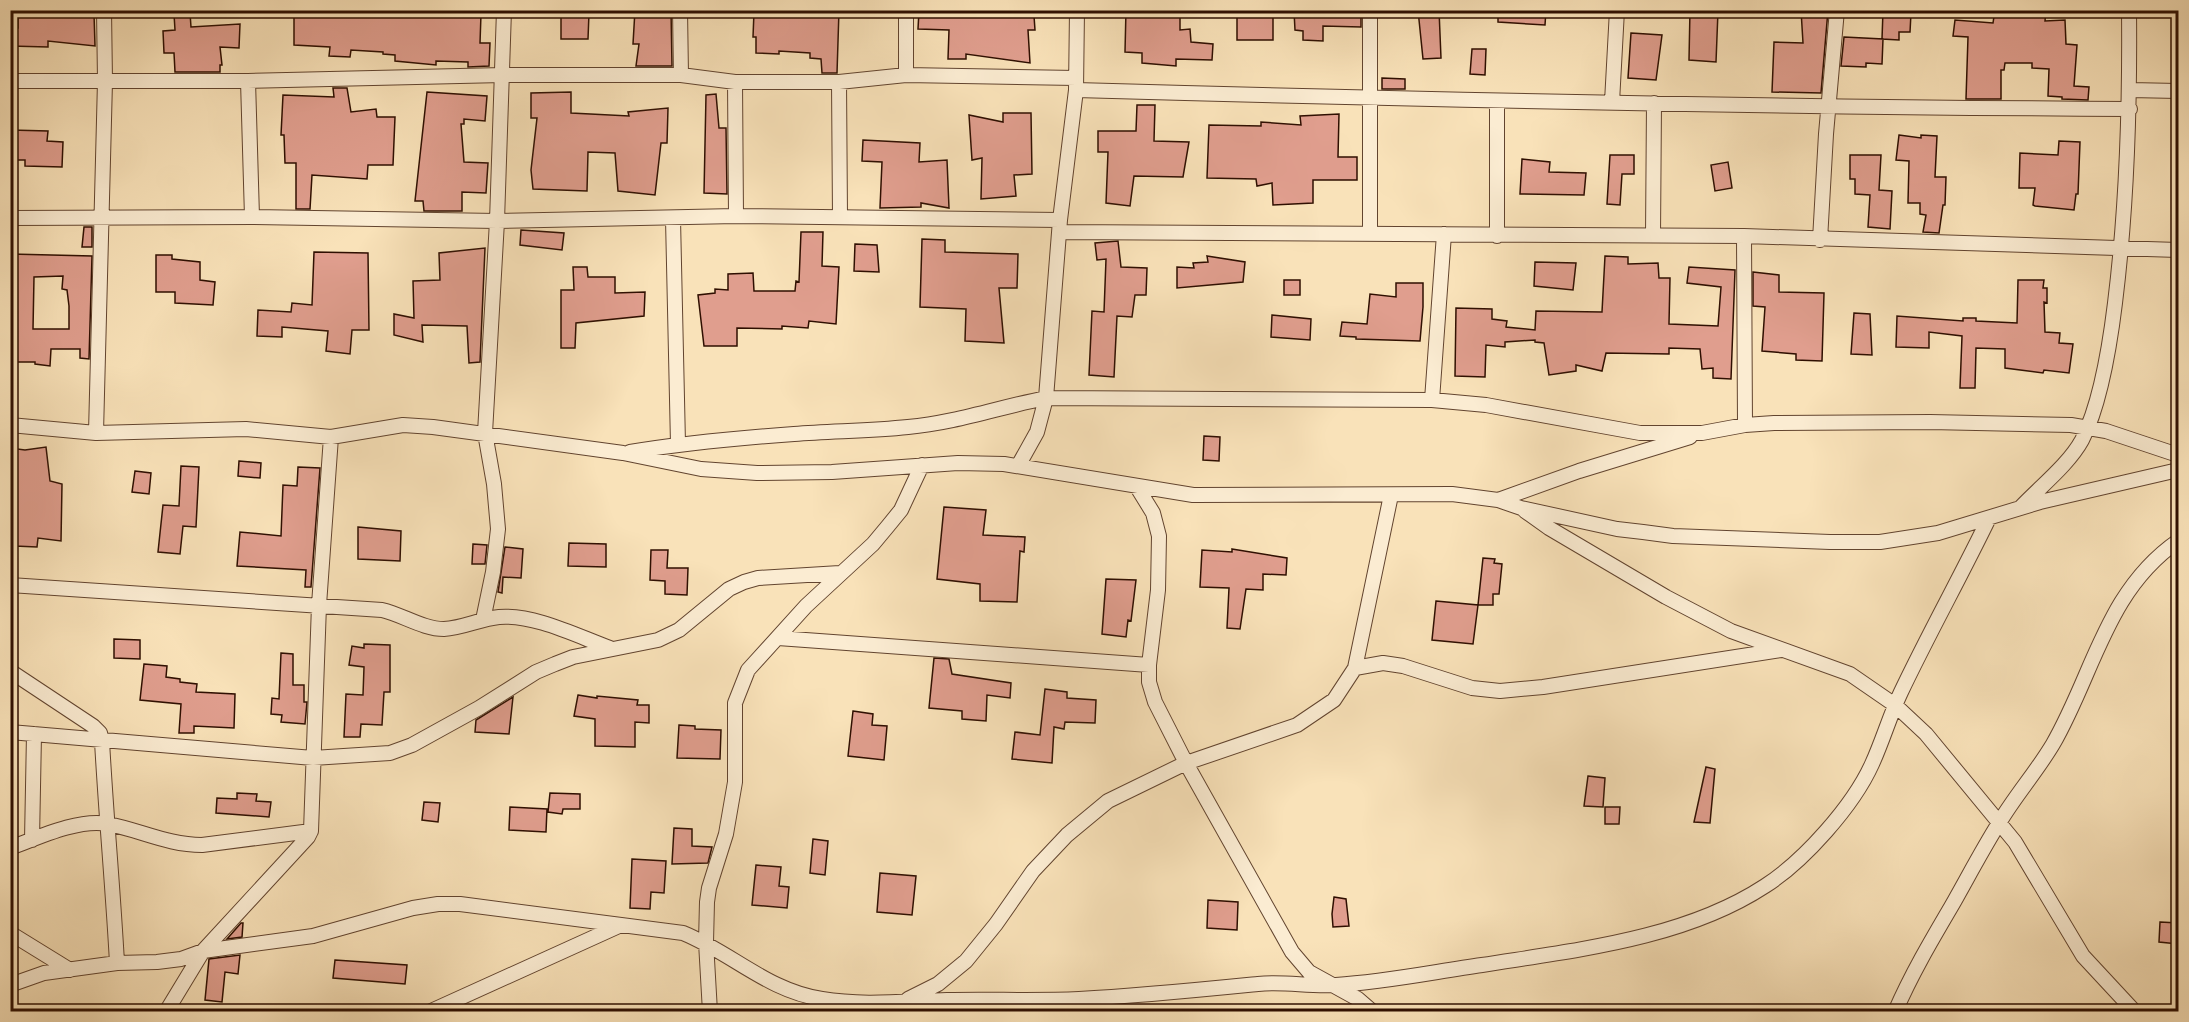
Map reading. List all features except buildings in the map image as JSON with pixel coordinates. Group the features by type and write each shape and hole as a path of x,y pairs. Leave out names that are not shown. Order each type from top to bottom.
{"street":[{"path":"96,433 105,81 104,10"},
{"path":"483,620 494,572 498,529 494,484 485,433 497,221 504,10"},
{"path":"680,10 681,75"},
{"path":"906,10 906,75"},
{"path":"1018,466 1037,432 1046,398 1060,226 1076,84 1077,10"},
{"path":"1370,10 1370,233"},
{"path":"1612,102 1617,10"},
{"path":"1820,240 1826,134 1837,10"},
{"path":"2020,508 2081,442 2088,427 2107,356 2121,249 2130,109 2128,10"},
{"path":"10,81 248,81 503,75 681,75 735,82 839,82 906,75 1369,99 1830,107 2130,109"},
{"path":"248,81 252,218"},
{"path":"735,82 736,216"},
{"path":"839,82 840,218"},
{"path":"2130,90 2178,91"},
{"path":"1497,102 1497,236"},
{"path":"1653,235 1654,103"},
{"path":"10,218 497,221 736,216 1497,236 1744,236 2178,250"},
{"path":"673,219 678,444"},
{"path":"1432,400 1444,234"},
{"path":"1744,236 1745,425"},
{"path":"623,453 678,444 793,434 907,428 1046,398 1432,400 1486,405 1640,433 1702,433"},
{"path":"1498,500 1552,480 1702,433 1745,425 1773,423 1930,422 2088,427 2178,455"},
{"path":"10,425 96,433 246,429 331,437 403,425 485,433 623,453 701,469 757,473 832,472 958,463 1018,466 1193,495 1452,494 1498,500 1521,508 1617,529 1673,536 1830,542 1880,542 1938,533 2020,508 2178,470"},
{"path":"166,1011 203,951 311,831 319,605 331,437"},
{"path":"710,1011 706,942 710,888 726,834 735,782 735,703 748,670 888,526 900,510 922,465"},
{"path":"1137,487 1153,513 1159,536 1158,590 1149,665 1149,682 1155,702 1186,763 1292,952 1309,972 1330,986 1358,999 1373,1011"},
{"path":"904,1001 938,984 966,961 996,924 1033,871 1067,835 1108,801 1186,763 1297,725 1334,700 1355,668 1391,495"},
{"path":"1521,508 1549,528 1666,597 1731,631 1850,674 1895,705 1926,734 2015,842 2083,956 2135,1011"},
{"path":"10,986 44,973 117,963 181,959 203,951 314,936 413,908 438,904 460,904 683,933 706,942 762,979 788,990 821,999 870,1002 1075,999 1188,992 1262,984 1292,983 1330,986 1393,981 1613,945 1698,918 1732,904 1766,886 1800,857 1843,811 1871,768 1895,705 1989,518"},
{"path":"1895,1011 1917,967 1999,822 2052,745 2079,693 2117,606 2140,576 2178,541"},
{"path":"10,732 314,758 390,753 412,745 479,708 536,672 573,657 657,640 679,630 729,589 744,582 758,578 840,573"},
{"path":"10,585 382,610 426,626 443,629 500,617 511,618 545,624 610,648"},
{"path":"778,638 1149,665"},
{"path":"1355,668 1383,663 1402,666 1472,688 1500,691 1543,687 1781,650"},
{"path":"10,671 100,733 111,850 117,963"},
{"path":"32,840 34,734"},
{"path":"10,848 92,822 107,823 188,845 311,831"},
{"path":"429,1011 621,925"},
{"path":"10,933 70,970"}]}
